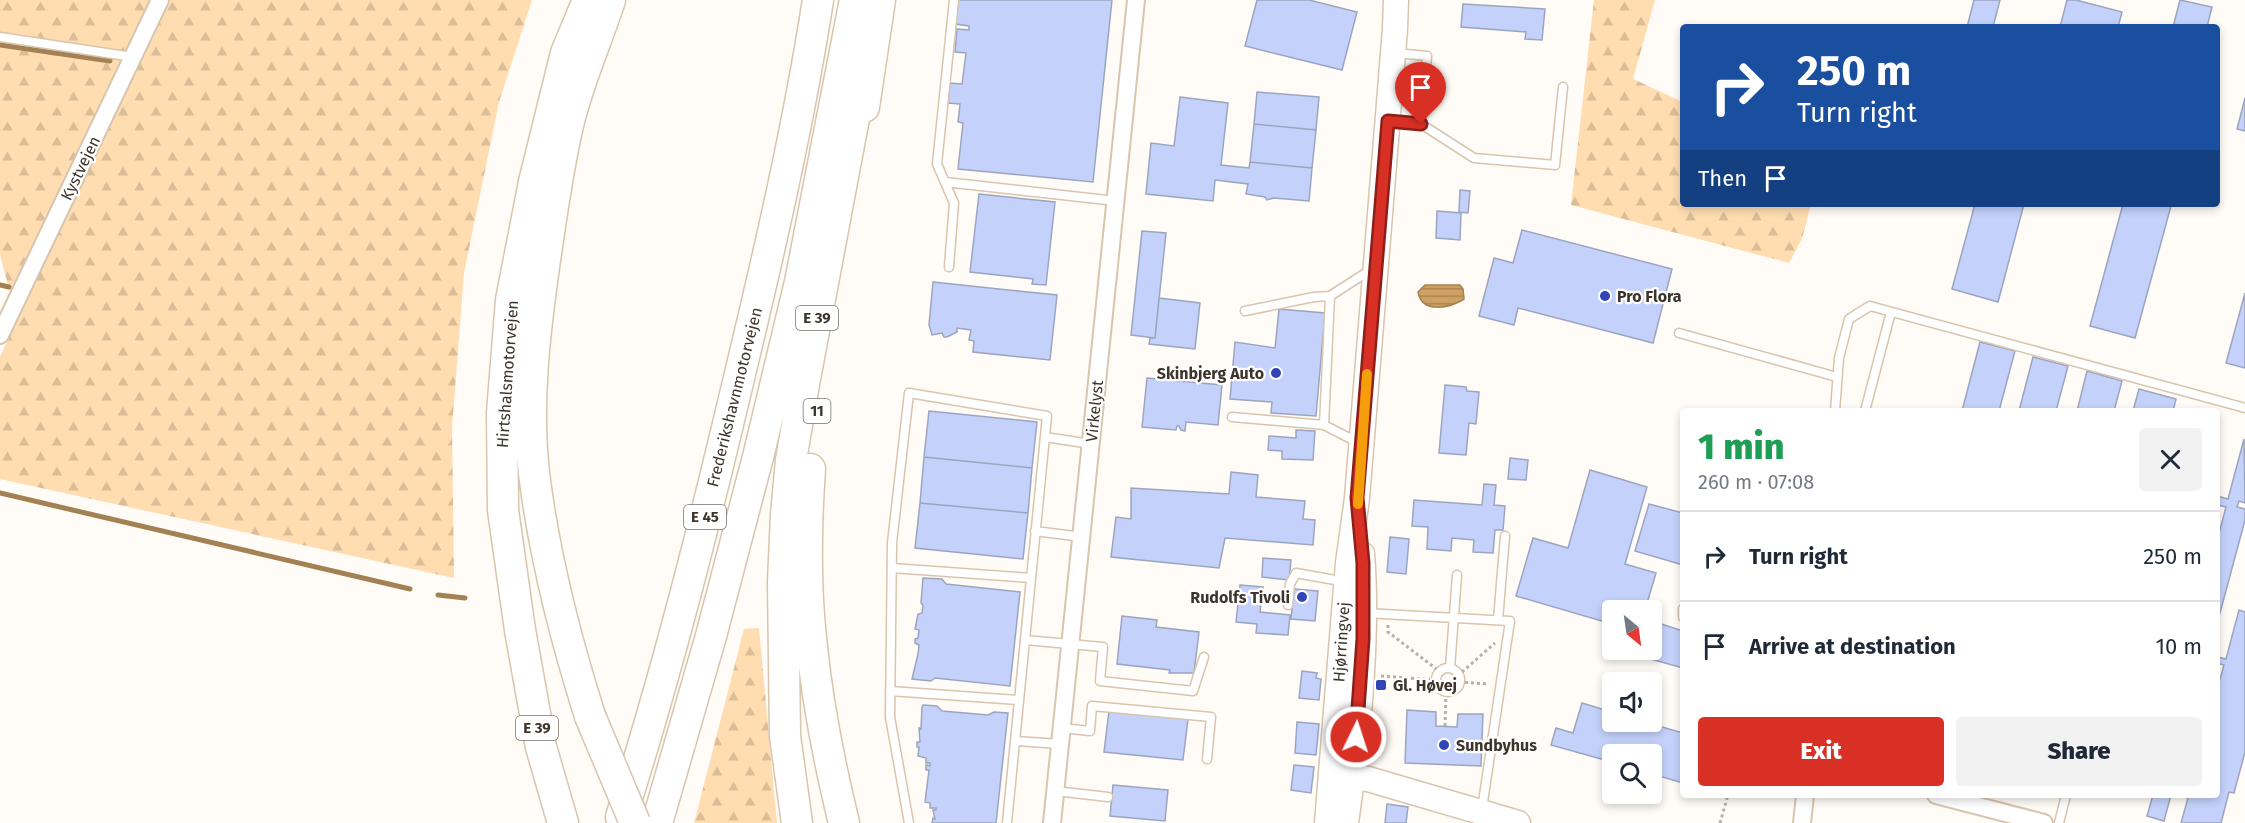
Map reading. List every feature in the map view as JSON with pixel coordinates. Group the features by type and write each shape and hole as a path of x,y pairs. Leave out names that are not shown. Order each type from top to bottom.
{"highway":[{"name":"Hirtshalsmotorvejen","path":"563,823 541,747 520,630 503,510 502,413 511,300 534,182 566,53 588,0"},
{"path":"610,0 570,119 554,201 537,319 531,381 534,471 545,540 561,615 590,716 635,823"},
{"name":"Frederikshavnmotorvejen","path":"619,823 676,631 780,209 805,83 818,0"},
{"name":"E 45","path":"657,823 723,590 798,294 855,0"},
{"name":"E 39","path":"797,823 785,736 783,582 791,460 878,0"},
{"name":"11","path":"844,823 828,758 811,638 807,519 810,463 820,388 839,279 878,0"}],"main road":[{"name":"Hjørringvej","path":"1346,823 1342,776 1346,582 1362,444 1394,41 1395,0"},
{"name":"Hjørringvej","path":"1394,41 1402,0"},
{"name":"Hjørringvej","path":"1327,823 1342,776 1361,667 1363,563 1357,498"},
{"path":"1342,776 1368,779 1518,823"}],"street":[{"name":"Kystvejen","path":"0,335 160,0"},
{"name":"Virkelyst","path":"1052,823 1136,0"},
{"path":"1802,823 1805,798"},
{"path":"1953,798 2044,823"}],"lane":[{"path":"949,267 954,203 937,164 954,0"},
{"path":"0,38 133,57"},
{"path":"1394,41 1427,56 1421,124"},
{"path":"1388,121 1421,124 1474,158 1556,165 1563,87"},
{"path":"945,182 1116,201"},
{"path":"1245,311 1330,296 1375,267"},
{"path":"1324,425 1330,296"},
{"path":"1835,408 1839,358 1849,319 1870,306 2245,408"},
{"path":"1866,408 1891,312"},
{"path":"1679,333 1837,377"},
{"path":"909,823 890,717 892,543 909,393 1047,416 1007,823"},
{"path":"1232,417 1324,425 1362,444"},
{"path":"1045,437 1091,444"},
{"path":"1035,531 1082,537"},
{"path":"1498,620 1505,536"},
{"path":"892,568 1031,578"},
{"path":"1288,605 1290,584 1296,573 1346,582"},
{"path":"1450,668 1438,676 1440,688 1446,692 1454,690 1459,679 1450,668 1457,575"},
{"path":"1363,613 1510,621 1481,812"},
{"path":"1025,640 1104,647 1100,681 1182,690 1193,691 1204,657"},
{"path":"890,691 1019,700"},
{"path":"1015,741 1090,731 1092,706 1211,717 1207,759"},
{"path":"1055,791 1108,797"},
{"path":"2059,823 2065,798"}],"path":[{"path":"1389,614 1388,632 1438,676"},
{"path":"1459,679 1495,642 1498,620"},
{"path":"1376,676 1438,676"},
{"path":"1459,679 1500,685"},
{"path":"1445,726 1446,692"},
{"path":"1720,823 1727,798"}],"green space":[{"path":"0,0 532,0 499,102 464,273 452,428 454,578 0,479 0,357 17,319 0,255"},
{"path":"1594,0 1655,0 1633,79 1680,101 1680,207 1810,207 1802,239 1789,263 1571,205"},
{"path":"759,628 777,823 694,823 744,629"}],"shaded area":[{"path":"1425,285 1460,285 1464,299 1444,307 1425,304 1418,292"}],"building":[{"path":"958,0 1112,0 1093,182 958,169 963,123 958,122 960,104 948,103 950,83 962,84 966,53 955,52 957,29 969,30 969,26 955,24"},
{"path":"1257,0 1309,0 1357,12 1342,70 1245,46"},
{"path":"1974,0 2000,0 1994,24 1968,24"},
{"path":"2067,0 2076,0 2122,12 2119,24 2061,24"},
{"path":"2180,0 2212,7 2208,24 2174,24"},
{"path":"1463,4 1545,9 1542,40 1525,39 1526,32 1461,27"},
{"path":"1257,92 1319,97 1316,130 1254,124"},
{"path":"1180,97 1228,103 1221,165 1249,168 1250,162 1312,168 1309,201 1274,198 1267,200 1265,197 1246,194 1248,184 1215,180 1213,201 1146,194 1151,143 1174,146"},
{"path":"2245,98 2245,131 2237,129"},
{"path":"1254,124 1316,130 1312,168 1250,162"},
{"path":"1460,190 1470,191 1468,213 1459,212"},
{"path":"979,194 1055,202 1046,285 1032,284 1033,279 970,272"},
{"path":"1974,207 2023,207 1998,302 1952,289"},
{"path":"2122,207 2171,207 2135,338 2090,326"},
{"path":"1437,211 1461,213 1460,240 1436,238"},
{"path":"1522,230 1672,269 1653,343 1518,308 1514,325 1479,316 1494,258 1513,263"},
{"path":"1142,231 1166,233 1155,338 1131,335"},
{"path":"933,282 1057,295 1050,360 973,352 974,341 969,340 971,330 957,328 957,332 947,337 944,337 942,333 932,335 929,325"},
{"path":"2245,293 2245,368 2226,363"},
{"path":"1159,298 1200,303 1195,349 1149,344 1150,338 1155,338"},
{"name":"Skinbjerg Auto","path":"1279,309 1325,313 1316,416 1271,413 1272,402 1230,399 1235,342 1275,348"},
{"path":"1980,342 2015,351 2000,408 1963,408"},
{"path":"2033,357 2068,366 2057,408 2020,408"},
{"path":"2087,371 2122,381 2115,408 2078,408"},
{"path":"1147,378 1222,385 1218,425 1186,422 1185,431 1179,426 1176,430 1142,427"},
{"path":"1445,385 1466,387 1467,391 1479,392 1476,424 1469,423 1466,455 1439,453"},
{"path":"2139,389 2176,399 2174,408 2134,408"},
{"path":"929,411 1037,422 1032,468 924,457"},
{"path":"1296,430 1315,431 1313,460 1282,459 1282,451 1268,450 1269,436 1296,438"},
{"path":"2244,439 2245,503 2239,501 2237,507 2245,509 2245,520 2220,613 2220,530 2226,507 2220,506 2220,497 2228,499"},
{"path":"924,457 1032,468 1028,513 920,503"},
{"path":"1510,458 1528,460 1526,480 1508,479"},
{"path":"1590,470 1647,487 1625,564 1656,573 1648,600 1602,600 1602,621 1516,596 1533,538 1568,548"},
{"path":"1231,472 1258,475 1256,497 1305,501 1303,519 1315,520 1313,545 1225,538 1219,568 1111,557 1116,517 1131,519 1131,488 1229,494"},
{"path":"1484,484 1496,485 1494,505 1505,506 1503,530 1495,530 1493,553 1473,552 1474,540 1452,538 1451,551 1427,549 1428,527 1412,526 1414,500 1482,505"},
{"path":"920,503 1028,513 1023,559 915,548"},
{"path":"1649,504 1680,512 1680,564 1635,551"},
{"path":"1390,537 1409,539 1406,574 1387,572"},
{"path":"1263,558 1291,560 1289,580 1262,577"},
{"path":"923,578 942,579 946,584 1020,592 1010,686 935,678 931,681 912,679 919,645 915,643 915,639 918,638 919,630 915,629 918,614 922,613"},
{"path":"1240,585 1263,587 1260,612 1290,615 1288,635 1256,633 1257,624 1236,622"},
{"path":"1294,589 1318,591 1315,621 1291,619"},
{"path":"2239,610 2245,612 2245,752 2234,793 2229,792 2221,823 2181,823 2188,798 2220,798 2220,679 2224,665 2220,664 2220,658 2226,659"},
{"path":"1122,616 1157,620 1156,627 1199,632 1194,673 1169,673 1170,670 1117,664"},
{"path":"1662,624 1680,630 1680,667 1654,660 1662,660"},
{"path":"1302,671 1317,673 1316,678 1321,679 1319,700 1299,698"},
{"path":"1582,703 1602,709 1602,732 1662,732 1662,727 1680,732 1680,782 1662,777 1662,744 1602,744 1602,759 1551,745 1556,728 1573,733"},
{"path":"923,705 937,706 942,711 988,715 994,712 1008,713 996,823 932,823 933,818 935,819 933,810 936,808 930,808 930,803 925,802 929,770 926,770 926,765 930,766 930,763 926,763 926,758 918,756 919,747 917,747 917,742 920,742 919,728 921,729"},
{"name":"Sundbyhus","path":"1407,710 1436,712 1436,726 1457,727 1458,714 1483,714 1481,766 1405,763"},
{"path":"1109,711 1188,719 1183,760 1104,752"},
{"path":"1297,722 1319,724 1316,755 1295,753"},
{"path":"1294,765 1314,767 1311,793 1291,790"},
{"path":"1113,785 1168,790 1165,821 1110,816"},
{"path":"2152,798 2170,798 2164,821 2147,816"},
{"path":"1387,804 1408,807 1406,823 1385,823"}],"waterway":[{"path":"0,45 110,61"},
{"path":"0,285 9,287"},
{"path":"0,493 410,589"},
{"path":"438,595 465,598"}],"slow traffic":[{"path":"1358,504 1367,374"}],"place":[{"name":"Pro Flora","path":"1605,296"},
{"name":"Skinbjerg Auto","path":"1276,373"},
{"name":"Rudolfs Tivoli","path":"1302,597"},
{"name":"Gl. Høvej","path":"1381,685"},
{"name":"Sundbyhus","path":"1444,745"}],"route":[{"path":"1356,737 1363,639 1363,563 1357,498 1388,121 1421,124"}]}
